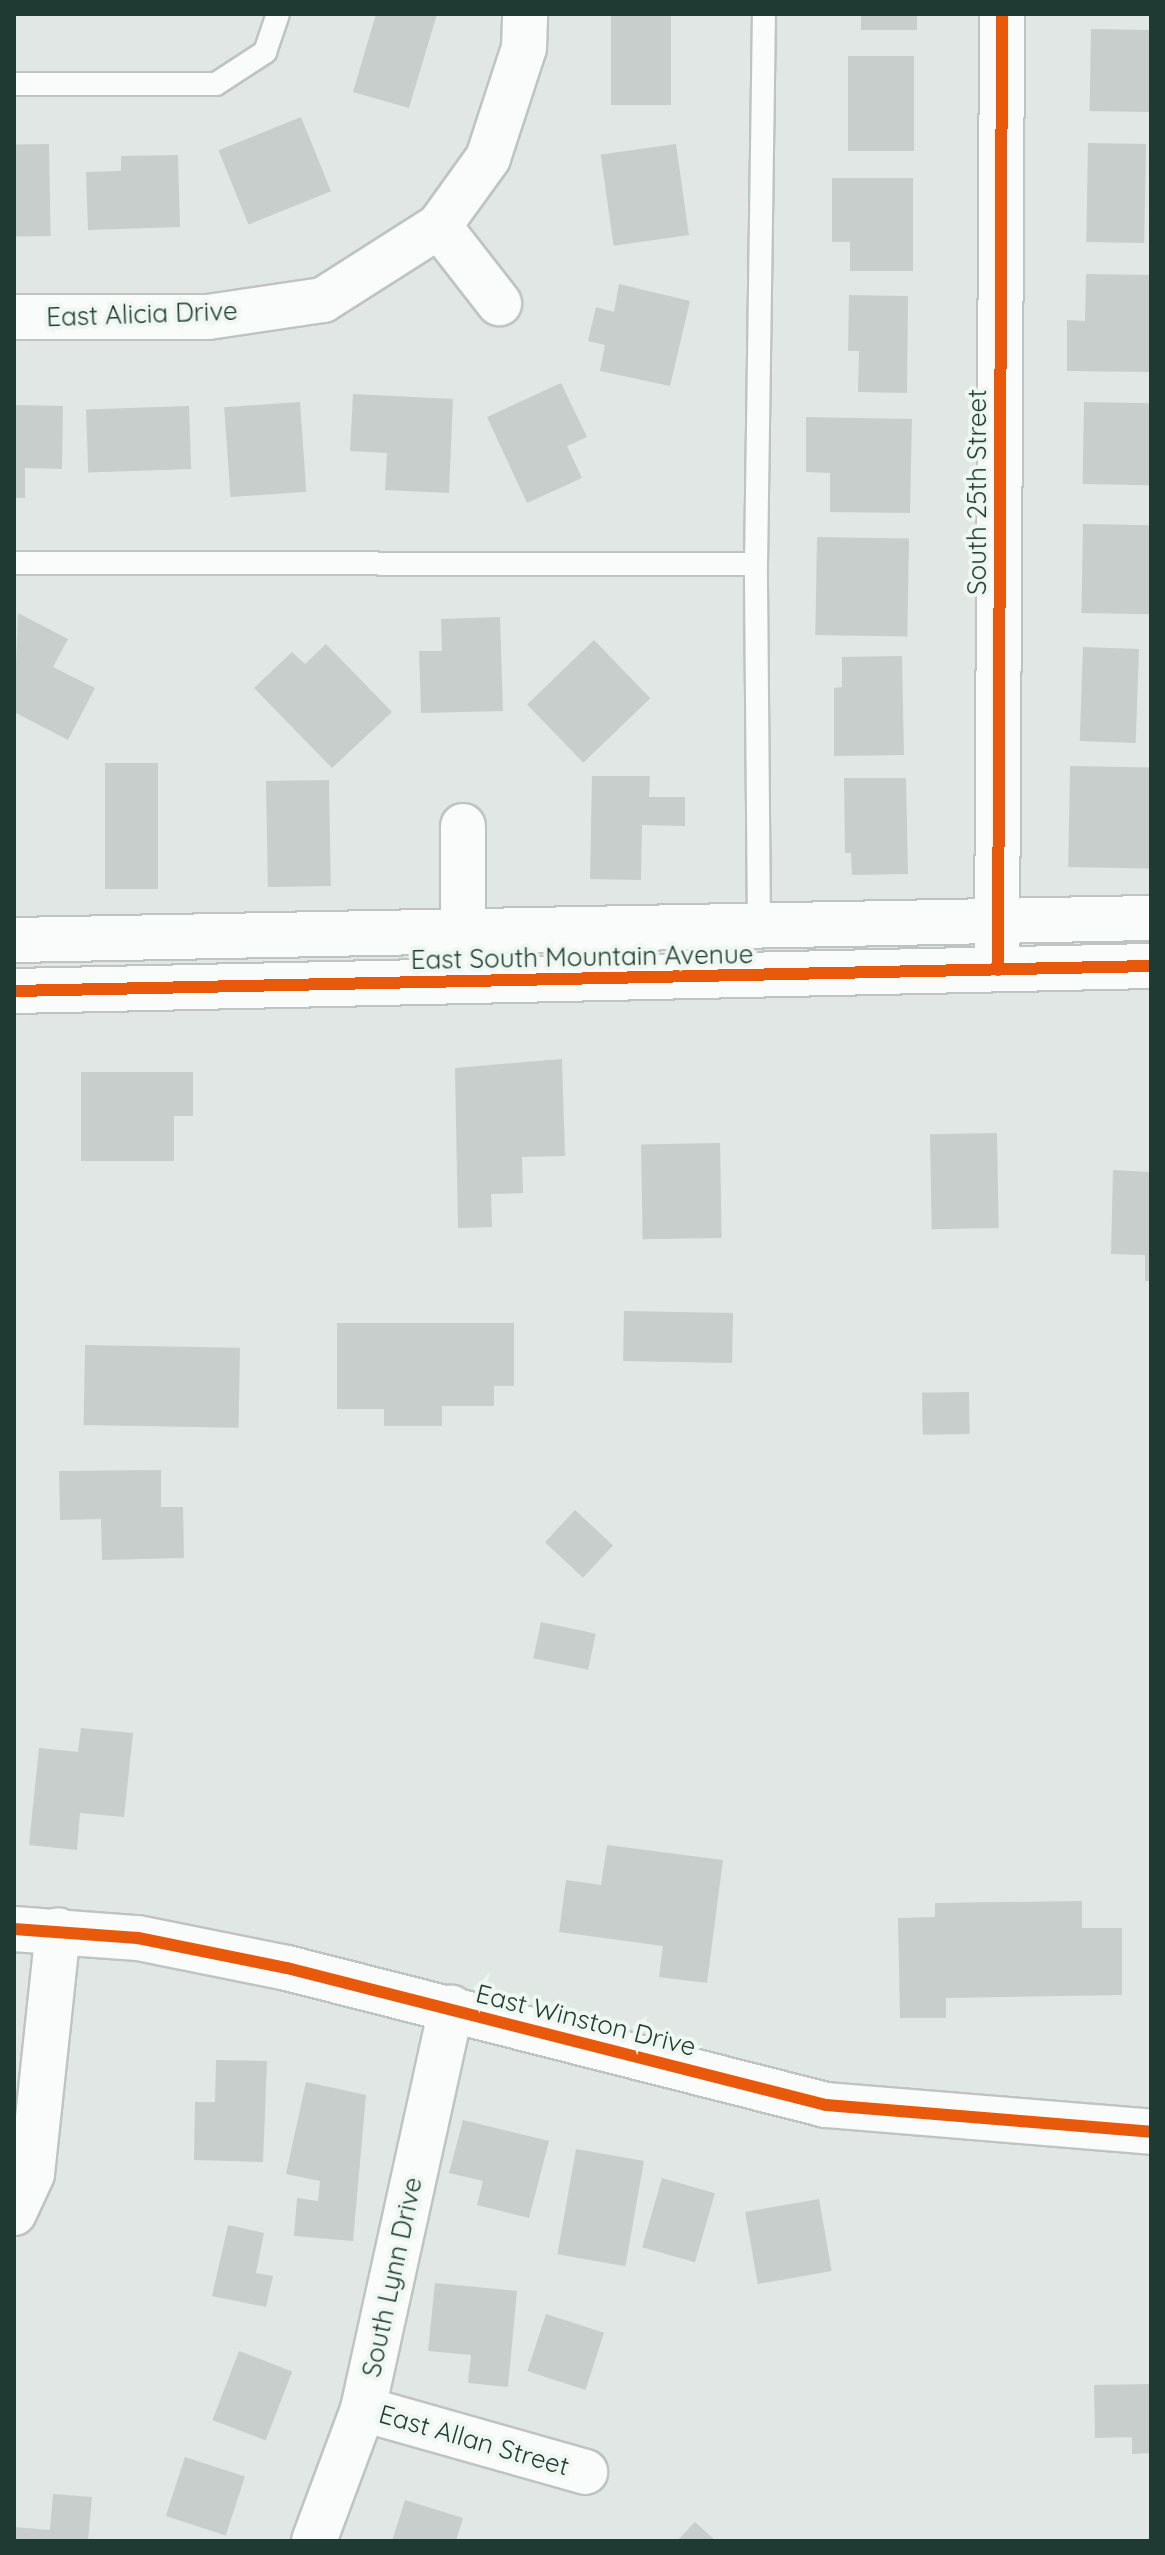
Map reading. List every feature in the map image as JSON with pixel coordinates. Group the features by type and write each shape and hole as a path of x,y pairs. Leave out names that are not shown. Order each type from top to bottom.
{"street":[{"path":"499,303 439,226 488,158 524,48 525,14"},
{"name":"South 25th Street","path":"998,970 1002,14"},
{"name":"East Alicia Drive","path":"14,317 208,317 323,300 439,226"},
{"name":"East South Mountain Avenue","path":"463,826 463,981"},
{"name":"East South Mountain Avenue","path":"14,940 1151,918"},
{"name":"East South Mountain Avenue","path":"14,991 1151,966"},
{"name":"East Winston Drive","path":"14,1929 138,1938 451,2008 826,2105 1151,2132"},
{"path":"14,2213 32,2174 58,1930"},
{"name":"South Lynn Drive","path":"314,2541 363,2409 451,2008"},
{"name":"East Allan Street","path":"363,2409 585,2472"}],"lane":[{"path":"14,84 216,84 265,52 278,14"},
{"path":"759,926 756,564 764,14"},
{"path":"14,563 756,564"}],"building":[{"path":"376,14 437,14 409,108 353,92"},
{"path":"611,14 671,14 671,105 611,105"},
{"path":"861,14 917,14 917,30 861,30"},
{"path":"1091,29 1151,30 1150,112 1090,111"},
{"path":"848,56 914,56 914,151 848,151"},
{"path":"301,117 331,191 248,225 218,150"},
{"path":"1088,143 1146,144 1144,243 1086,242"},
{"path":"49,144 51,236 16,237 14,145"},
{"path":"676,144 689,235 614,246 601,155"},
{"path":"178,155 180,227 88,230 86,172 121,171 121,156"},
{"path":"832,178 913,178 913,271 850,271 850,242 832,242"},
{"path":"1086,274 1151,275 1151,372 1067,371 1067,320 1085,321"},
{"path":"619,284 690,301 670,386 600,371 605,345 588,341 596,307 614,312"},
{"path":"849,295 908,296 907,393 858,392 859,351 848,351"},
{"path":"561,383 587,437 567,446 582,478 527,503 487,417"},
{"path":"353,394 453,399 449,493 385,490 387,453 350,451"},
{"path":"300,402 306,492 230,497 224,407"},
{"path":"1084,402 1151,403 1150,485 1083,484"},
{"path":"14,405 63,406 62,469 25,468 25,498 14,498"},
{"path":"189,406 191,469 88,473 86,410"},
{"path":"806,417 912,419 910,513 830,512 830,473 806,472"},
{"path":"1083,524 1151,525 1149,614 1081,613"},
{"path":"817,537 909,539 907,637 815,635"},
{"path":"18,613 68,639 53,667 95,688 68,740 14,712"},
{"path":"500,617 503,711 421,713 419,651 442,651 441,619"},
{"path":"594,640 650,698 583,763 527,705"},
{"path":"326,644 392,712 332,768 254,688 292,652 305,664"},
{"path":"1083,647 1139,649 1136,743 1080,741"},
{"path":"902,656 904,755 834,756 834,688 842,687 842,657"},
{"path":"105,763 158,763 158,889 105,889"},
{"path":"1070,766 1151,767 1149,868 1068,867"},
{"path":"592,776 650,776 649,797 685,797 685,826 642,825 641,880 590,879"},
{"path":"844,778 906,778 908,874 852,875 851,853 845,853"},
{"path":"329,780 331,886 268,887 266,781"},
{"path":"562,1059 565,1156 522,1157 523,1193 491,1194 492,1227 458,1228 455,1068"},
{"path":"81,1072 193,1072 193,1116 174,1116 174,1161 81,1161"},
{"path":"997,1133 999,1228 932,1229 930,1134"},
{"path":"720,1143 722,1238 643,1239 641,1144"},
{"path":"1113,1170 1151,1172 1151,1281 1145,1281 1145,1255 1111,1254"},
{"path":"624,1311 733,1313 732,1363 623,1361"},
{"path":"337,1323 514,1323 514,1386 494,1386 494,1406 442,1406 442,1426 384,1426 384,1409 337,1409"},
{"path":"85,1345 240,1348 239,1428 84,1425"},
{"path":"969,1392 970,1434 923,1435 922,1393"},
{"path":"161,1470 161,1507 183,1507 184,1558 102,1560 101,1519 60,1520 59,1471"},
{"path":"575,1510 613,1545 583,1578 545,1542"},
{"path":"541,1622 596,1634 588,1670 533,1658"},
{"path":"81,1728 133,1733 124,1817 80,1813 77,1850 29,1845 39,1748 78,1752"},
{"path":"607,1845 723,1860 707,1983 659,1977 663,1946 559,1932 566,1880 601,1885"},
{"path":"1082,1901 1082,1928 1122,1928 1122,1995 946,1998 946,2018 900,2018 898,1918 935,1917 935,1903"},
{"path":"216,2060 267,2061 263,2162 194,2160 195,2102 215,2102"},
{"path":"306,2082 366,2095 353,2241 294,2236 297,2198 318,2201 320,2181 286,2174"},
{"path":"463,2120 549,2141 529,2218 477,2205 483,2181 449,2173"},
{"path":"576,2149 644,2161 625,2266 557,2254"},
{"path":"662,2178 715,2193 695,2262 642,2247"},
{"path":"819,2199 832,2271 758,2284 745,2212"},
{"path":"228,2225 264,2233 256,2273 273,2276 266,2307 212,2296"},
{"path":"435,2283 517,2291 508,2387 468,2383 471,2355 428,2351"},
{"path":"546,2314 604,2333 585,2390 527,2371"},
{"path":"239,2351 292,2371 266,2441 212,2420"},
{"path":"1151,2384 1151,2453 1132,2454 1132,2437 1095,2438 1094,2385"},
{"path":"185,2457 245,2476 226,2535 166,2516"},
{"path":"53,2494 92,2497 88,2541 14,2541 14,2527 50,2530"},
{"path":"405,2500 463,2518 456,2541 392,2541"},
{"path":"695,2522 716,2541 677,2541"}],"cycle path":[{"path":"998,970 1002,14"},
{"path":"14,991 1151,966"},
{"path":"14,1929 138,1938 287,1968 826,2105 1151,2132"}]}
